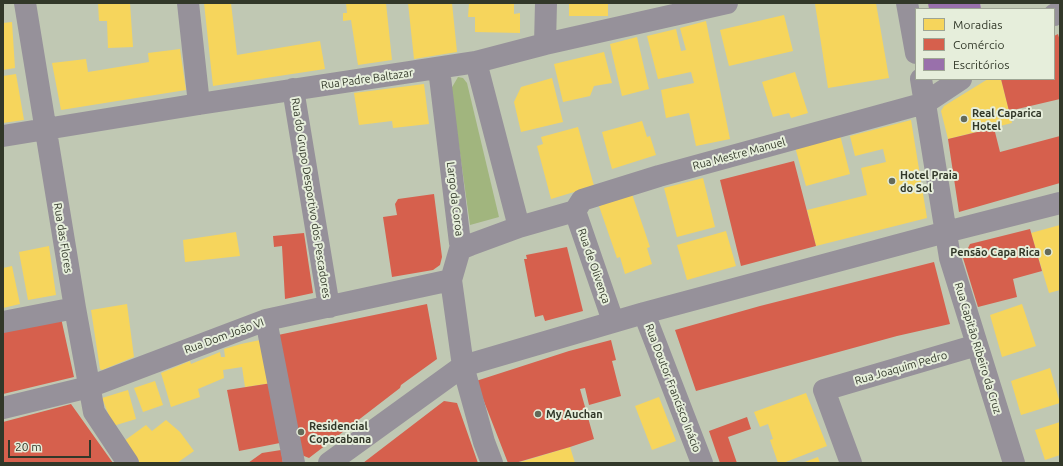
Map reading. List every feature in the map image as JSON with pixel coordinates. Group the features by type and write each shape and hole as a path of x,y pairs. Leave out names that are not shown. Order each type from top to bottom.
{"street":[{"name":"Rua das Flores","path":"25,3 75,308 94,412 128,463"},
{"path":"188,3 199,104"},
{"path":"545,44 546,3"},
{"name":"Rua Padre Baltazar","path":"3,136 199,104 439,69 476,62 545,44 727,3"},
{"path":"907,3 915,47"},
{"path":"476,62 519,227"},
{"name":"Largo da Coroa","path":"439,69 460,243 470,245 519,227"},
{"name":"Rua Capitão Ribeiro da Cruz","path":"921,80 950,258 1014,463"},
{"name":"Rua Mestre Manuel","path":"519,227 575,211 582,200 652,178 925,103 960,80"},
{"name":"Rua do Grupo Desportivo dos Pescadores","path":"293,90 329,306"},
{"path":"329,463 463,366 644,312 1060,203"},
{"name":"Rua de Olivença","path":"575,211 613,321"},
{"path":"470,245 460,249 450,280 463,366 484,442 492,463"},
{"name":"Rua Dom João VI","path":"3,408 89,387 266,320 450,280"},
{"path":"3,322 75,308"},
{"name":"Rua Doutor Francisco Inácio","path":"644,312 702,463"},
{"path":"266,320 294,463"},
{"name":"Rua Joaquim Pedro","path":"851,463 824,390 977,345"}],"green space":[{"path":"458,77 463,78 467,83 499,217 470,225 451,89"}],"building: Moradias":[{"path":"98,3 130,3 133,47 108,48 107,21 99,21"},
{"path":"204,3 231,3 237,55 320,41 325,69 213,86"},
{"path":"346,3 386,3 392,60 358,65 351,20 343,21 343,13 347,13"},
{"path":"408,3 452,3 457,52 414,59"},
{"path":"469,3 514,3 514,14 520,13 520,33 475,32 475,17 468,17"},
{"path":"569,3 608,3 608,16 569,16"},
{"path":"876,3 889,78 828,88 815,4"},
{"path":"784,15 793,51 729,66 720,30"},
{"path":"706,21 730,139 696,146 689,113 666,118 661,90 694,83 691,72 658,79 647,36 676,29 681,51 686,50 680,28"},
{"path":"12,22 15,68 3,70 3,23"},
{"path":"637,37 649,89 622,96 610,44"},
{"path":"180,49 186,90 61,110 52,63 86,59 88,72 149,62 148,53"},
{"path":"604,52 612,83 594,86 590,96 563,102 554,64"},
{"path":"795,72 808,113 791,118 789,113 773,117 762,82"},
{"path":"16,74 24,120 3,123 3,76"},
{"path":"552,78 563,122 521,132 514,102 521,87"},
{"path":"986,80 1001,80 1012,123 948,139 941,111 944,106"},
{"path":"424,84 429,124 393,128 392,121 359,125 354,93"},
{"name":"Hotel Praia do Sol","path":"911,120 927,218 816,246 807,210 867,195 861,168 886,162 883,149 855,156 850,136"},
{"path":"642,121 647,137 650,136 656,155 612,169 602,132"},
{"path":"578,127 594,186 551,199 537,146 543,144 541,137"},
{"path":"840,135 850,174 806,186 795,147"},
{"path":"703,178 715,227 677,237 664,188"},
{"path":"632,194 650,247 647,248 652,264 625,274 620,257 617,258 599,206"},
{"name":"Pensão Capa Rica","path":"1060,225 1060,290 1049,293 1031,233"},
{"path":"726,231 736,266 687,280 677,245"},
{"path":"236,232 240,256 185,262 183,240"},
{"path":"49,246 56,295 28,300 19,252"},
{"path":"12,266 20,304 3,308 3,268"},
{"path":"127,304 134,357 102,370 100,369 91,310"},
{"path":"1022,304 1036,346 1002,357 990,315"},
{"path":"265,339 272,383 245,387 242,367 223,370 224,378 198,389 200,397 171,407 161,373 190,361 191,364 220,352 221,357 225,357 224,349"},
{"path":"1050,368 1060,403 1021,415 1011,381"},
{"path":"155,381 163,405 143,412 134,388"},
{"path":"128,390 136,419 113,426 102,398"},
{"path":"806,393 827,446 783,463 778,463 770,440 773,439 768,424 760,427 754,412"},
{"path":"659,397 676,441 652,450 635,406"},
{"path":"166,420 180,432 194,451 177,463 140,463 124,441 146,425 152,431"},
{"path":"1060,422 1060,455 1045,460 1035,430"},
{"path":"570,447 575,463 517,463"},
{"path":"818,457 820,463 802,463"}],"building: Comércio":[{"path":"1058,34 1060,41 1060,99 1009,111 1001,80 1055,80 1055,36"},
{"path":"994,128 1000,152 1060,136 1060,183 959,212 948,139"},
{"path":"794,161 816,246 741,266 720,180"},
{"path":"434,194 442,257 440,265 433,270 392,277 383,217 397,215 395,204 398,199"},
{"path":"1030,229 1042,271 1013,279 1017,297 978,307 963,258 970,244"},
{"path":"304,233 313,293 285,299 282,246 274,247 273,236"},
{"path":"567,247 583,311 545,321 543,315 535,317 524,259 527,259 526,255"},
{"path":"934,262 950,324 897,336 696,391 675,330 760,306"},
{"path":"427,304 437,359 401,385 400,388 309,458 299,454 278,335"},
{"path":"61,318 74,377 3,394 3,329"},
{"name":"My Auchan","path":"611,340 616,360 612,361 621,396 589,405 585,388 580,389 594,439 515,463 508,463 476,381 569,351"},
{"path":"272,383 280,443 239,451 227,390"},
{"path":"444,401 457,403 478,463 363,463"},
{"path":"71,404 113,463 3,463 3,422"},
{"path":"747,417 751,429 728,437 737,463 720,463 709,431"},
{"path":"281,450 283,463 248,463 262,453"}],"building: Escritórios":[{"path":"928,3 980,3 981,8 929,8"}],"place":[{"name":"Real Caparica Hotel","path":"964,119"},
{"name":"Hotel Praia do Sol","path":"892,181"},
{"name":"Pensão Capa Rica","path":"1048,252"},
{"name":"My Auchan","path":"538,414"},
{"name":"Residencial Copacabana","path":"301,432"}]}
